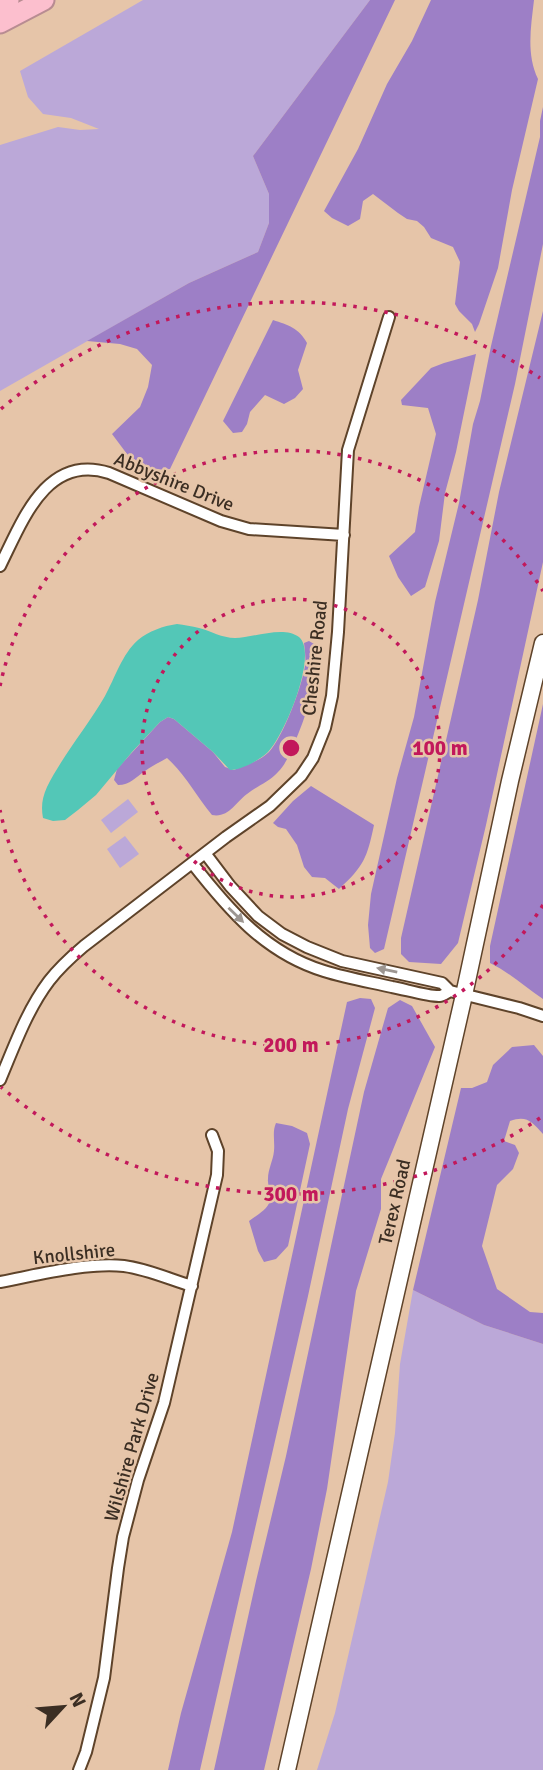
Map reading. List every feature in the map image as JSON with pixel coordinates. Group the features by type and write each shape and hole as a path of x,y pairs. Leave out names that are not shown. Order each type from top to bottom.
{"highway":[{"path":"0,4 9,0"},
{"path":"0,23 44,0"}],"main road":[{"name":"Terex Road","path":"288,1770 457,993 543,643"}],"street":[{"name":"Cheshire Road","path":"0,1080 30,1013 50,980 65,962 270,806 301,776 313,758 325,728 332,696 348,450 390,317"},
{"name":"Abbyshire Drive","path":"0,565 33,502 45,487 63,475 91,469 110,473 220,521 250,529 344,535"},
{"path":"205,853 230,886 258,916 307,947 342,961 442,983 457,993 543,1016"},
{"path":"192,863 236,915 296,960 322,971 441,996 457,993"},
{"path":"274,946 282,933"},
{"path":"339,975 342,961"},
{"name":"Wilshire Park Drive","path":"79,1770 104,1678 123,1537 138,1480 164,1403 217,1175 218,1151 212,1135"},
{"name":"Knollshire","path":"0,1282 109,1265 135,1268 192,1286"}],"shaded area":[{"path":"143,0 370,0 253,156 269,194 269,223 258,252 189,283 0,391 0,145 58,127 99,129 71,118 43,114 28,97 20,71"},
{"path":"370,0 395,0 170,469 150,470 127,454 112,434 140,407 148,387 152,365 137,349 120,344 87,341 189,283 258,252 269,223 269,194 253,156"},
{"path":"431,0 534,0 531,50 538,79 512,190 498,268 475,332 472,324 455,304 460,262 453,247 431,238 417,221 407,219 373,194 363,201 360,219 348,226 324,211 358,149 387,84 412,41"},
{"path":"543,107 543,244 515,384 384,949 375,953 370,948 368,925 371,894 397,778 414,717 435,602 459,503 473,424 540,137"},
{"path":"543,311 543,562 458,943 441,964 409,962 401,954 401,938 478,600 499,492"},
{"path":"273,320 297,330 307,343 298,370 303,389 295,398 284,404 265,395 250,412 242,432 233,433 223,421"},
{"path":"476,354 445,493 439,541 425,587 411,596 398,577 389,556 415,532 436,434 428,408 402,405 401,400 431,368"},
{"path":"309,641 314,644 315,657 311,695 289,755 274,775 227,812 212,815 180,771 167,758 126,784 118,785 114,780 117,769 160,722 168,717 174,719 213,752 225,767 234,770 265,755 280,735 291,711 305,666 304,643"},
{"path":"543,704 543,999 490,963 490,946"},
{"path":"311,786 374,825 363,861 339,889 325,878 312,877 304,867 297,845 286,829 273,823"},
{"path":"128,799 138,812 111,833 101,820"},
{"path":"125,836 139,854 120,868 107,849"},
{"path":"360,998 371,999 375,1008 348,1109 200,1770 168,1770 181,1713 232,1532 347,1002"},
{"path":"400,1000 412,1006 435,1047 381,1179 381,1209 356,1291 327,1489 264,1770 214,1770 286,1456 364,1092 388,1008"},
{"path":"534,1045 543,1056 543,1134 529,1121 510,1121 504,1141 515,1145 519,1153 513,1169 497,1185 482,1246 497,1289 530,1312 543,1313 543,1344 484,1325 413,1290 461,1088 472,1088 487,1082 493,1065 512,1047"},
{"path":"276,1123 307,1133 310,1144 288,1246 276,1259 264,1262 249,1221 264,1210 270,1201 268,1175 274,1151"},
{"path":"413,1290 484,1325 543,1344 543,1770 317,1770 335,1713 388,1482 400,1364"}],"water":[{"path":"177,624 230,638 276,632 299,637 304,646 302,677 290,713 275,743 255,761 230,770 213,752 174,719 168,717 132,752 96,795 78,810 65,820 43,818 42,803 47,787 105,696 128,652 147,634"}]}
